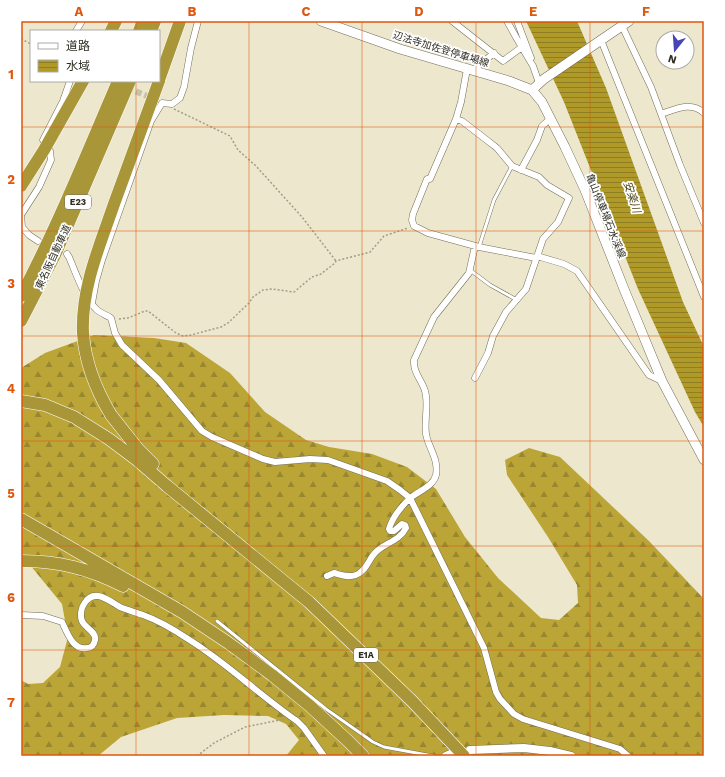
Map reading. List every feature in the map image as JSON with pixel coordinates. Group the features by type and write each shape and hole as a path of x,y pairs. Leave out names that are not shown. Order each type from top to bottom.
{"highway":[{"path":"112,30 116,21"},
{"path":"160,76 180,21"},
{"path":"21,186 44,150 82,82"},
{"name":"東名阪自動車道","path":"21,296 68,198 118,82"},
{"name":"東名阪自動車道","path":"21,321 58,248 130,82"},
{"path":"158,82 94,260 86,296 83,331 89,366 103,401 111,415 138,449 260,562"},
{"path":"21,401 45,405 74,417 110,439 138,460 260,562"},
{"path":"21,519 182,612 227,642 272,675 310,706 363,756"},
{"path":"21,561 44,561 92,572 139,594 172,614 224,650 275,688 358,756"},
{"name":"E1A","path":"260,562 310,602 353,643 412,701 458,754"}],"main road":[{"name":"辺法寺加佐登停車場線","path":"321,21 400,49 509,81 532,90"},
{"path":"532,90 542,81 625,24"},
{"name":"亀山停車場石水渓線","path":"532,90 542,102 551,118 585,190 662,381 704,460"}],"street":[{"path":"77,30 82,21"},
{"path":"147,96 162,103 172,104 180,98 184,87 191,48 198,21"},
{"path":"452,21 504,61 522,47"},
{"path":"507,21 542,81"},
{"path":"517,21 528,46 534,66"},
{"path":"625,24 704,223"},
{"path":"599,41 704,297"},
{"path":"494,53 469,70 456,119 430,179 427,179 412,220 414,226 428,233 477,246 537,257 564,264 577,271 649,375 662,381"},
{"path":"38,241 21,227 21,215 39,186 51,160 50,152 43,140 70,82"},
{"path":"92,303 102,260 151,121 162,103"},
{"path":"661,114 686,106 698,108 704,113"},
{"path":"521,170 537,140 542,126 551,118"},
{"path":"456,119 462,121 497,148 512,166 539,177 547,185 569,198 558,222 543,239 526,289 506,312 497,329 485,360 475,378"},
{"path":"328,576 334,573 342,576 357,575 365,569 374,553 401,536 406,528 405,525 402,524 392,532 389,529 403,505 410,498 434,481 436,470 434,456 426,436 426,392 414,368 414,360 437,313 470,270 477,246"},
{"path":"67,254 83,289 96,309 111,318 115,333 122,345 159,380 202,431 212,437 263,459 275,462 310,459 328,460 387,481 410,498 484,648 493,683 500,699 514,714 523,719 616,747 628,756"},
{"path":"21,615 43,616 62,622 76,646 79,648 92,646 95,638 92,632 82,621 81,610 83,605 90,598 99,596 104,597 121,607 169,626 204,648 290,716 304,728 324,756"},
{"path":"458,754 524,748 550,751 571,756"}],"lane":[{"path":"477,246 494,200 512,166"},
{"path":"470,270 490,285 517,300"},
{"path":"218,621 326,709 373,742 384,747 433,756"}],"path":[{"path":"21,39 30,44"},
{"path":"172,104 172,108 230,136 238,150 256,166 302,217 336,261"},
{"path":"111,318 128,318 144,311 148,311 176,333 183,336 191,336 222,327 263,290 272,289 289,292 297,290 306,281 320,274 336,261 370,252 384,236 414,226"},
{"path":"197,756 214,743 245,727 284,720 290,716"}],"green space":[{"path":"94,335 154,338 186,343 230,373 265,412 306,440 329,447 372,454 407,467 436,489 465,537 498,578 541,618 559,620 578,603 577,585 548,537 507,475 505,460 529,448 560,457 649,541 704,599 704,756 286,756 299,740 286,724 268,716 224,715 177,718 121,737 98,756 21,756 21,680 28,684 43,683 60,667 68,637 62,604 21,554 21,368 45,353"}],"water":[{"name":"安楽川","path":"526,21 577,21 606,88 683,302 704,347 704,427 695,412 638,289 564,102"}],"tunnel":[{"path":"113,82 147,96"}]}
